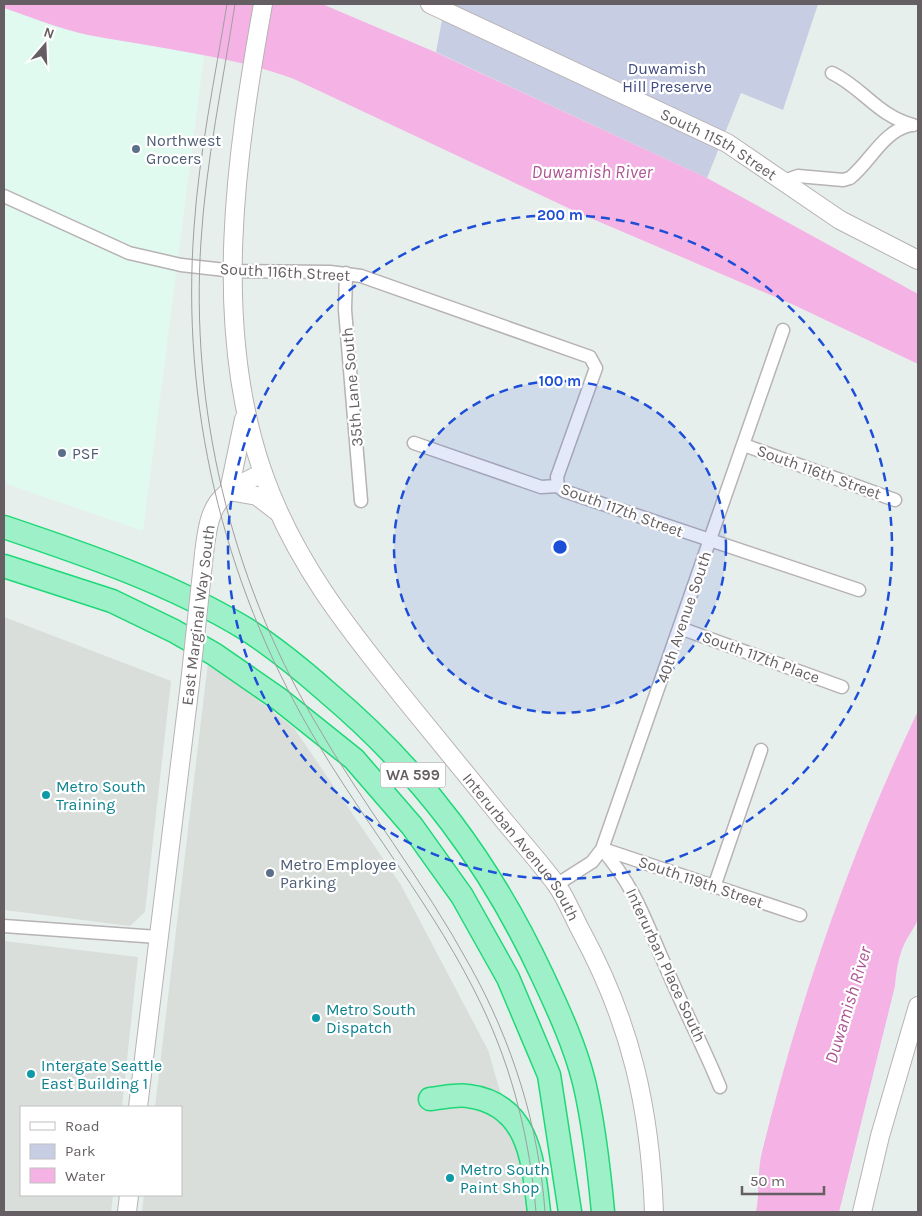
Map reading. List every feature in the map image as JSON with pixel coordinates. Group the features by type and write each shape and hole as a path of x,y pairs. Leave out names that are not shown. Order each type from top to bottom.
{"highway":[{"name":"WA 599","path":"4,527 117,565 174,590 246,630 293,663 346,708 392,751 419,781 466,840 496,887 528,946 560,1014 584,1081 604,1212"},
{"name":"WA 599","path":"4,566 112,601 174,630 214,654 279,699 354,759 412,826 462,896 508,978 549,1075 570,1212"},
{"path":"430,1099 467,1095 504,1108 519,1125 529,1151 539,1212"}],"street":[{"path":"263,4 245,106 236,190 234,271 236,344 245,408 263,473"},
{"name":"South 115th Street","path":"430,4 728,143 840,220 918,260"},
{"path":"832,73 856,87 880,111 914,126"},
{"path":"784,181 798,176 842,180 850,178 885,139 896,130 914,126"},
{"name":"South 116th Street","path":"4,196 129,253 181,265 234,271 346,273 392,286 590,357 596,368 557,477 558,486"},
{"name":"35th Lane South","path":"346,273 345,310 361,501"},
{"name":"40th Avenue South","path":"556,885 592,862 602,848 783,330"},
{"path":"245,408 229,491 256,496 278,512"},
{"name":"South 117th Street","path":"414,443 541,488 558,486 564,491 859,590"},
{"name":"South 116th Street","path":"744,445 896,500"},
{"name":"East Marginal Way South","path":"138,1106 210,514 218,501 229,491 263,473"},
{"name":"Interurban Avenue South","path":"263,473 278,512 303,561 335,612 556,885 598,962 621,1016 636,1068 648,1121 654,1212"},
{"name":"South 117th Place","path":"680,628 842,686"},
{"path":"714,887 761,750"},
{"name":"South 119th Street","path":"602,848 800,916"},
{"name":"Interurban Place South","path":"602,848 626,878 644,911 665,966 701,1039 720,1087"},
{"path":"4,926 158,937"},
{"path":"862,1212 880,1136 918,1006"},
{"path":"127,1212 128,1196"}],"shaded area":[{"path":"4,8 85,34 204,55 143,531 4,483"},
{"path":"4,617 171,681 145,912 130,926 4,910"},
{"path":"208,662 294,728 401,885 488,1050 525,1177 528,1212 142,1212 144,1196 182,1196 182,1106 155,1106"},
{"path":"4,941 138,957 122,1106 20,1106 20,1196 113,1196 111,1212 4,1212"}],"green space":[{"name":"Duwamish Hill Preserve","path":"445,4 818,4 783,110 741,93 707,178 436,52"}],"water":[{"name":"Duwamish River","path":"4,4 322,4 435,52 707,178 918,294 918,364 794,305 581,214 294,79 218,58 88,35 4,8"},
{"name":"Duwamish River","path":"918,711 918,919 900,956 895,986 839,1212 756,1212 762,1152 810,983 849,872"}],"tram line":[{"path":"227,4 196,200 192,294 194,359 202,424 214,489 231,552 253,613 280,674 311,732 422,901 464,970 482,1006 503,1056 518,1107 529,1159 536,1212"},
{"path":"235,4 215,122 203,211 199,303 202,366 210,428 222,489 238,549 259,608 285,665 314,720 352,782 452,934 499,1024 511,1054 530,1116 537,1148 545,1212"}],"place":[{"name":"Northwest Grocers","path":"136,149"},
{"name":"PSF","path":"62,453"},
{"name":"Metro South Training","path":"46,795"},
{"name":"Metro Employee Parking","path":"270,873"},
{"name":"Metro South Dispatch","path":"316,1018"},
{"name":"Intergate Seattle East Building 1","path":"31,1074"},
{"name":"Metro South Paint Shop","path":"450,1178"}]}
